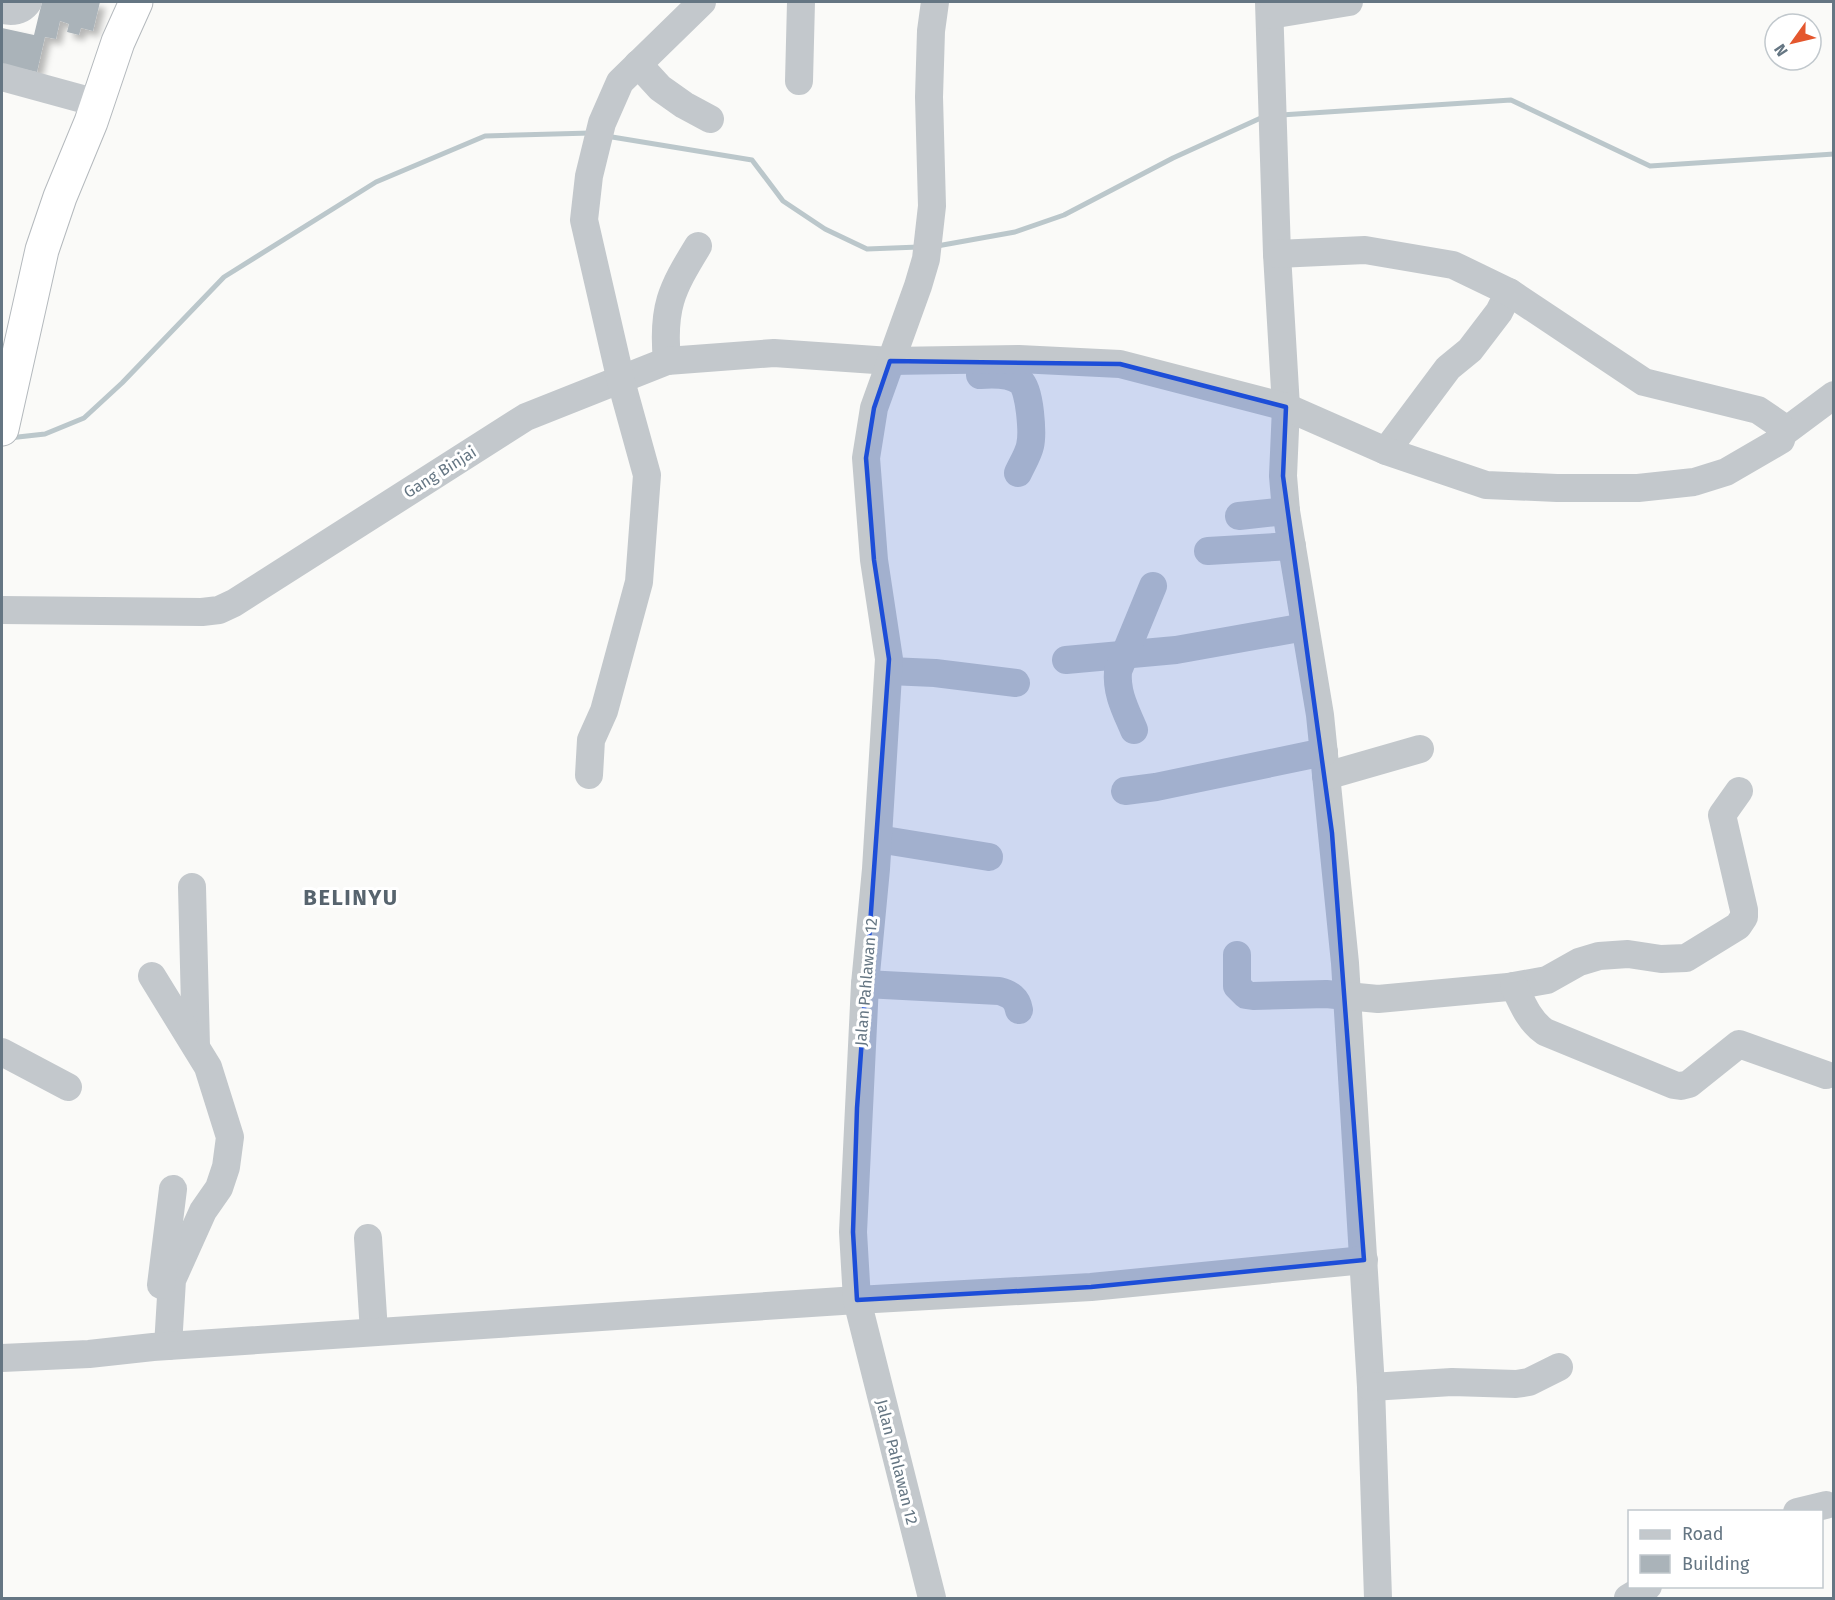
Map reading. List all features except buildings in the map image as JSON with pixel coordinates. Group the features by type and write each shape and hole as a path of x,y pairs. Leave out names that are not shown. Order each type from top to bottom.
{"highway":[{"path":"2,428 5,390 42,250 118,42 136,2"}],"street":[{"path":"2,10 11,12 24,7 28,2"},
{"path":"589,775 591,740 604,711 639,582 647,475 621,381 584,220 589,176 600,133 620,82 702,2"},
{"path":"799,81 801,2"},
{"name":"Jalan Pahlawan 12","path":"932,1599 857,1300 853,1232 865,984 878,839 890,659 874,560 866,458 874,408 918,286 928,248 932,206 929,97 931,31 935,2"},
{"path":"1349,2 1270,8 1277,254 1286,407 1282,476 1320,715 1346,963 1371,1387 1378,1599"},
{"path":"638,64 660,88 684,105 710,118"},
{"path":"2,77 97,104"},
{"path":"667,361 664,336 668,302 679,276 698,246"},
{"path":"1277,254 1365,250 1453,265 1509,292 1644,382 1758,410 1780,425 1783,433"},
{"path":"1386,451 1448,368 1470,350 1499,312 1509,292"},
{"name":"Gang Binjai","path":"2,610 202,612 219,610 526,417 667,361 774,353 890,361 1019,359 1120,364 1286,407 1386,451 1486,485 1557,488 1638,488 1694,482 1726,472 1781,440 1783,433 1833,395"},
{"path":"948,360 950,376 995,374 1015,378 1023,384 1027,393 1032,431 1030,447 1018,472"},
{"path":"1239,516 1286,512"},
{"path":"1208,551 1292,546"},
{"path":"1134,730 1120,696 1117,684 1118,671 1153,586"},
{"path":"1066,660 1176,650 1305,627"},
{"path":"889,671 935,673 1016,683"},
{"path":"1125,791 1420,749"},
{"path":"1236,955 1237,986 1246,995 1262,997 1326,994 1378,999 1514,986 1547,980 1579,962 1599,956 1628,954 1661,959 1686,958 1738,926 1744,917 1722,815 1739,790"},
{"path":"878,839 989,857"},
{"path":"192,887 196,1048"},
{"path":"152,976 208,1067 230,1137 226,1167 219,1188 203,1211 172,1280 161,1346"},
{"path":"865,984 999,992 1010,994 1018,1002 1019,1010"},
{"path":"1514,986 1529,1017 1537,1027 1545,1032 1674,1085 1689,1084 1739,1044 1826,1074"},
{"path":"2,1052 68,1087"},
{"path":"161,1346 173,1189"},
{"path":"368,1238 374,1332"},
{"path":"2,1358 857,1300 1091,1287 1364,1260"},
{"path":"1371,1387 1452,1382 1516,1384 1529,1382 1559,1367"},
{"path":"1805,1510 1826,1505"},
{"path":"1628,1599 1646,1588"}],"highlighted area":[{"path":"890,361 1120,364 1286,407 1283,476 1332,833 1364,1260 1091,1287 857,1300 853,1232 857,1108 889,659 874,560 866,458 874,408"}],"waterway":[{"path":"1281,115 1511,100 1650,166 1834,154"},
{"path":"937,246 1015,232 1064,215 1173,158 1263,117"},
{"path":"9,438 45,434 84,418 122,383 224,277 376,182 485,136 591,133"},
{"path":"606,136 752,160 783,201 825,229 867,249 919,247"}],"district":[{"name":"BELINYU","path":"351,897"}]}
